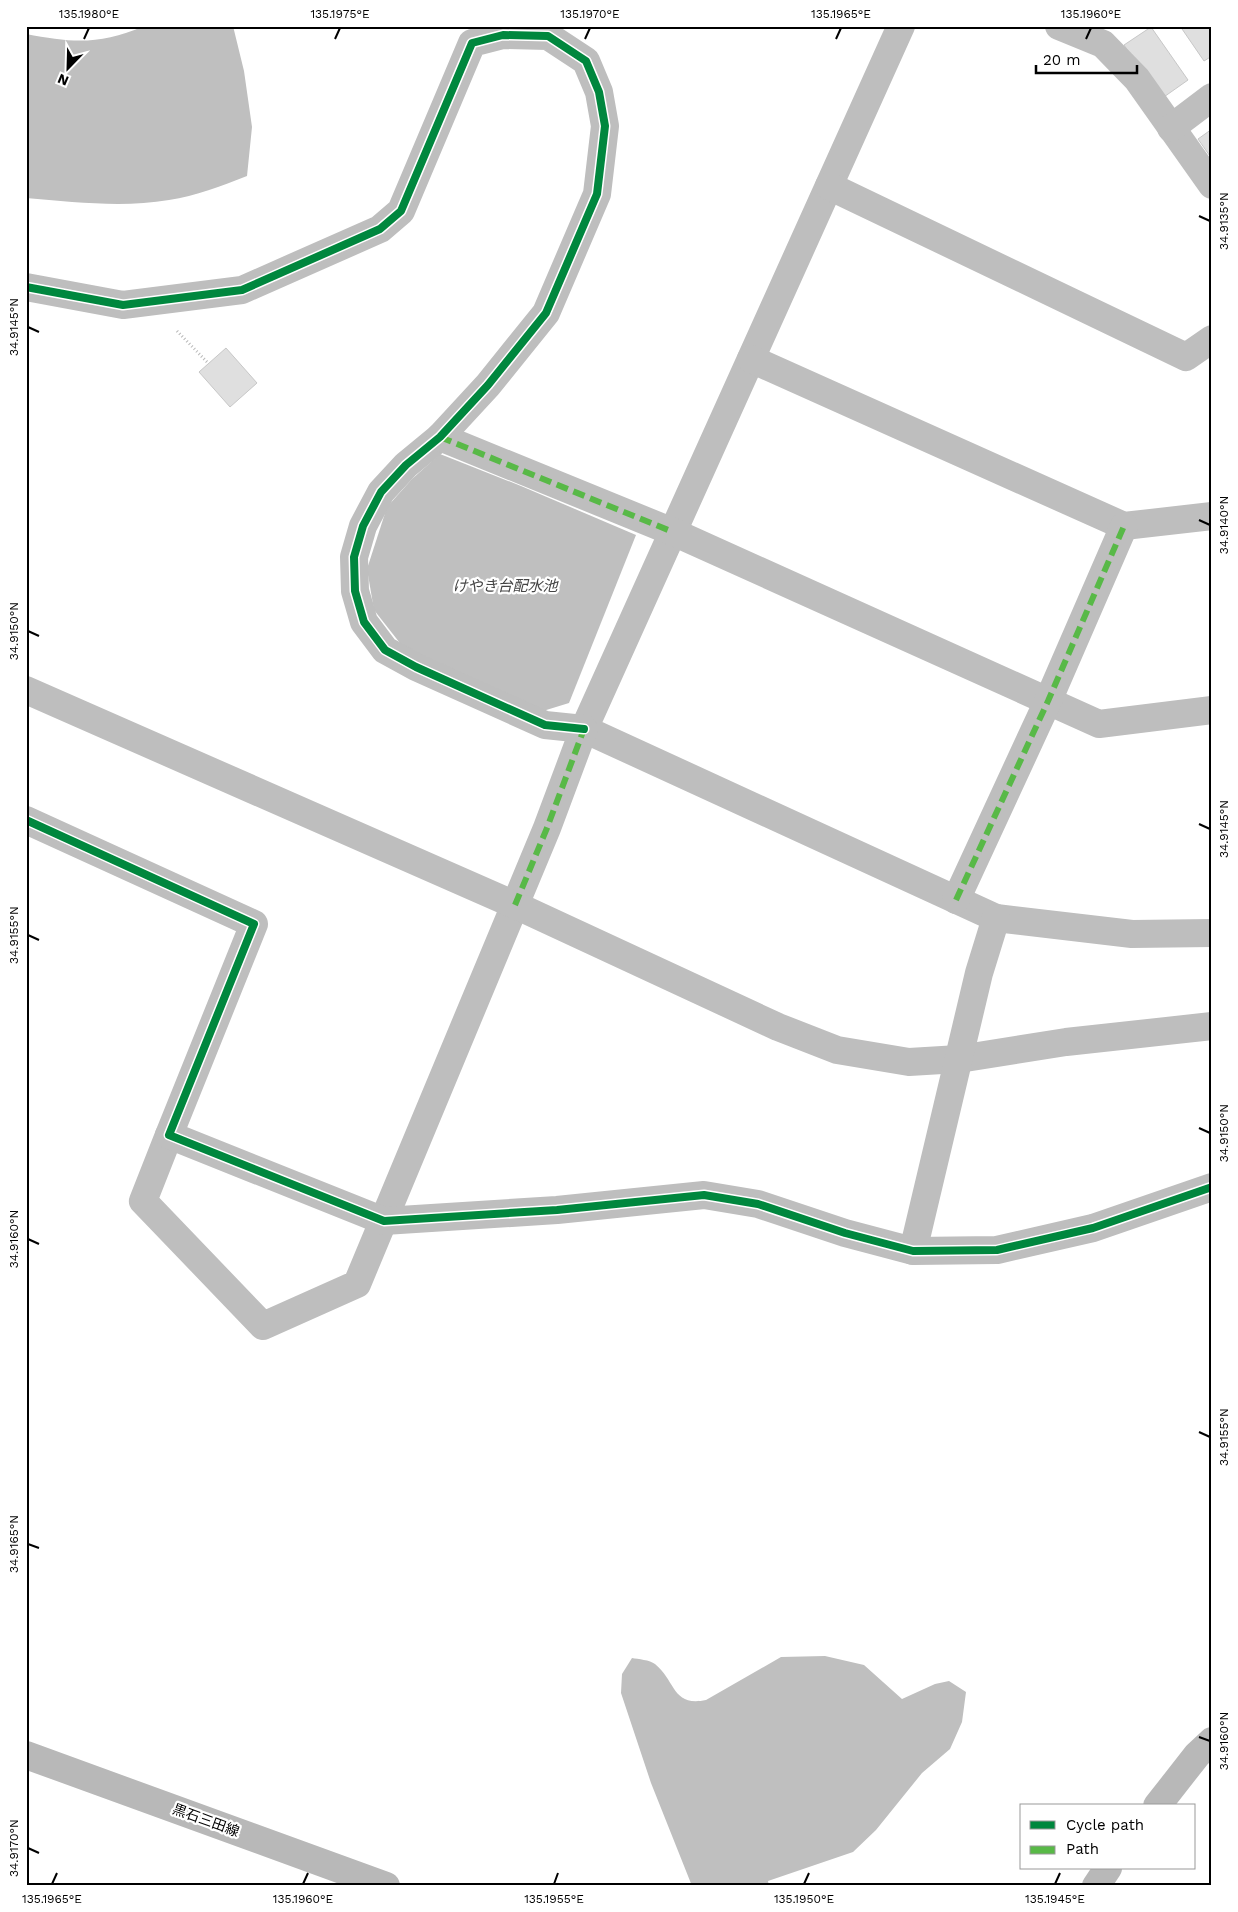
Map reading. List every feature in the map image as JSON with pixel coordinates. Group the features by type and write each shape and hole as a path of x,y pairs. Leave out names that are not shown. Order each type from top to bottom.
{"main road":[{"path":"1159,1804 1197,1755 1212,1741"},
{"name":"黒石三田線","path":"26,1755 386,1886"},
{"path":"1096,1886 1107,1870"}],"street":[{"path":"26,820 254,924 143,1201 263,1326 357,1284 547,828 584,729 900,26"},
{"path":"1060,26 1107,35 1212,185"},
{"path":"26,288 123,306 242,290 380,229 401,211 472,43 503,35 548,36 586,62 599,92 605,126 597,194 546,313 488,385 440,437 406,465 381,492 363,526 354,557 355,591 364,622 385,650 416,667 545,725 584,729 996,918 1132,934 1212,933"},
{"path":"1172,128 1212,97"},
{"path":"828,186 1186,358 1212,339"},
{"path":"751,359 1124,526 1212,516"},
{"path":"440,437 673,532 1099,724 1212,710"},
{"path":"956,900 1048,701 1124,526"},
{"path":"26,690 515,905 778,1027 837,1050 909,1062 960,1059 1066,1042 1212,1026"},
{"path":"913,1251 960,1059 978,973 996,918"},
{"path":"169,1135 384,1221 557,1210 704,1195 758,1204 845,1233 913,1251 997,1250 1093,1228 1212,1187"}],"path":[{"path":"156,302 180,334 208,363"}],"water":[{"path":"144,26 233,26 244,71 252,127 247,176 218,187 179,198 134,204 98,204 26,198 26,34 58,39 86,40 114,37"},
{"name":"けやき台配水池","path":"440,454 636,535 569,703 543,711 403,647 374,610 367,569 387,507 412,479"},
{"path":"825,1656 864,1665 902,1699 935,1684 949,1681 966,1692 962,1722 950,1749 922,1773 876,1830 853,1852 768,1881 769,1886 692,1886 651,1783 621,1693 622,1674 632,1658 650,1662 662,1671 680,1696 687,1700 695,1701 706,1700 781,1657"}],"building":[{"path":"1180,26 1212,26 1212,56 1204,61"},
{"path":"1151,27 1188,80 1161,99 1124,45"},
{"path":"1212,129 1212,159 1198,139"},
{"path":"226,348 257,383 230,407 199,372"}],"marked path":[{"path":"440,437 673,532"},
{"path":"956,900 1048,701 1124,526"},
{"path":"515,905 547,828 584,729"}],"cycle path":[{"path":"26,287 123,305 242,290 380,229 401,211 472,43 503,35 548,36 586,61 599,92 605,126 597,194 546,313 488,385 440,437 406,465 381,492 363,526 354,557 355,591 364,622 385,650 416,667 545,725 584,729"},
{"path":"26,820 254,924 169,1135 384,1221 557,1210 704,1195 758,1204 845,1233 913,1251 997,1250 1093,1228 1212,1187"}]}
